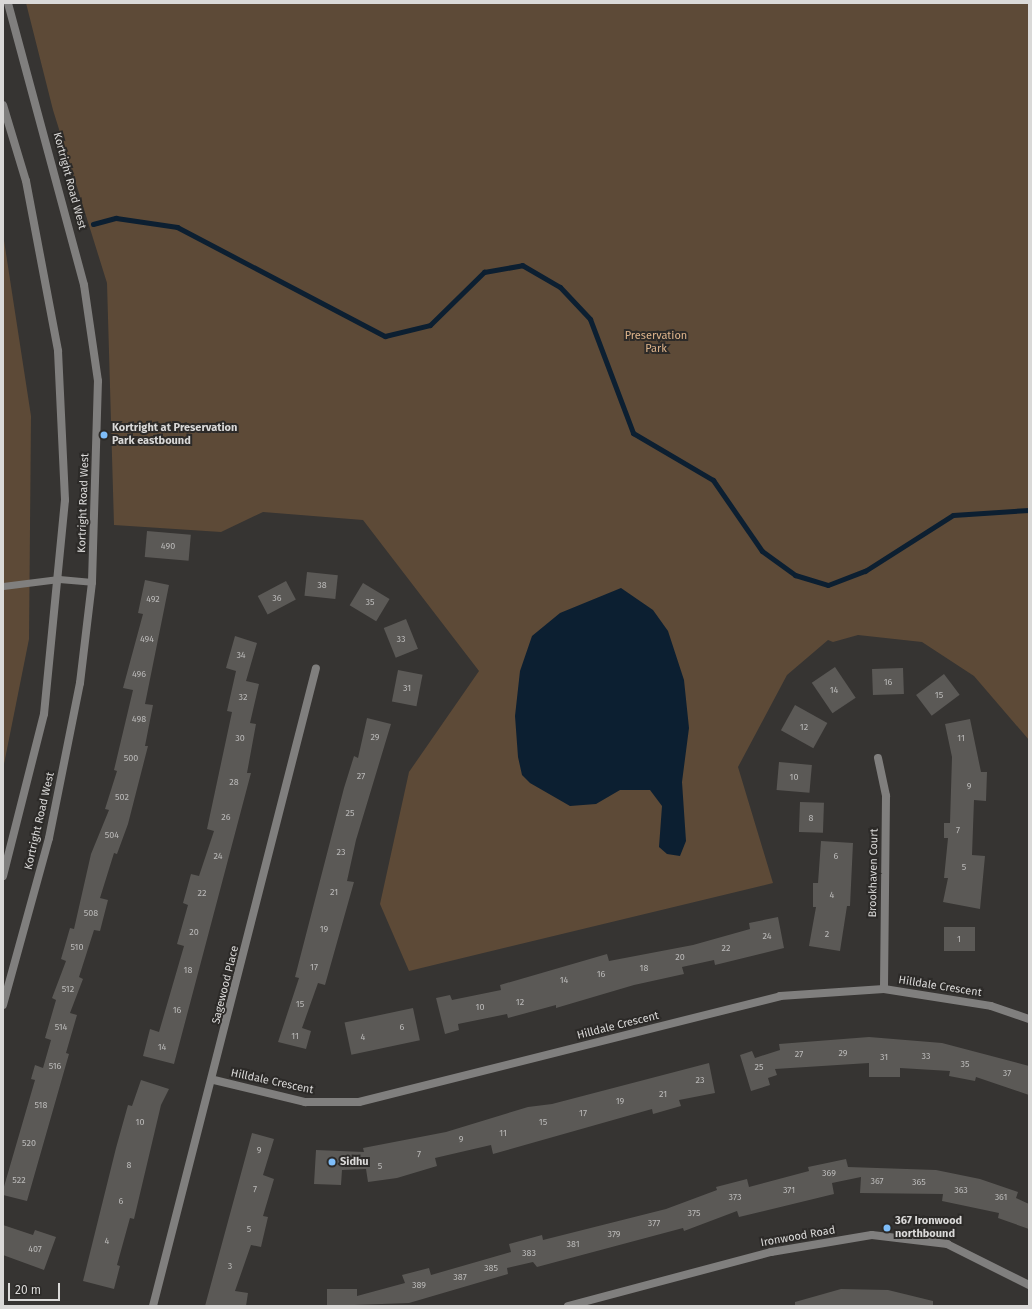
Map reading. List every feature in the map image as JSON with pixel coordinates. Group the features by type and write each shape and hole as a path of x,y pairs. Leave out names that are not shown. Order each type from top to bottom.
{"street":[{"name":"Kortright Road West","path":"3,1005 49,838 80,683 92,582 98,381 85,292 8,3"},
{"name":"Kortright Road West","path":"3,105 26,181 58,351 65,500 59,579 44,714 3,876"},
{"name":"Sagewood Place","path":"153,1306 214,1080 316,668"},
{"name":"Brookhaven Court","path":"878,758 886,796 884,990"},
{"name":"Hilldale Crescent","path":"214,1080 305,1102 359,1102 780,996 884,990 991,1006 1029,1019"},
{"name":"Ironwood Road","path":"568,1306 771,1252 872,1235 946,1244 1017,1276 1029,1285"}],"lane":[{"path":"3,586 59,579 92,582"}],"green space":[{"name":"Preservation Park","path":"26,3 1029,3 1029,740 974,676 922,642 858,635 833,642 828,640 787,675 738,767 773,883 409,971 380,904 409,772 479,671 363,520 263,512 221,532 114,525 107,283 53,110"},
{"path":"3,234 31,416 29,639 3,769"}],"water":[{"path":"621,588 653,610 668,631 684,680 689,728 682,782 686,841 680,856 667,854 659,847 662,806 650,790 620,790 596,804 570,806 530,783 522,775 518,757 515,716 520,671 532,636 560,613"}],"building":[{"path":"147,531 191,535 189,561 145,557"},
{"path":"307,572 338,575 335,599 304,596"},
{"path":"145,580 169,585 145,704 153,705 145,746 148,746 128,824 117,854 114,853 100,898 108,900 100,931 94,930 79,977 83,979 70,1013 77,1015 66,1053 69,1054 27,1201 3,1195 3,1190 35,1080 31,1079 35,1065 43,1068 51,1040 45,1038 56,1000 52,998 66,961 61,959 70,928 74,929 91,854 109,810 105,809 117,771 114,770 133,690 123,688 143,614 138,613"},
{"path":"286,581 296,600 268,615 258,596"},
{"path":"363,583 390,599 376,621 350,605"},
{"path":"406,619 418,649 396,658 384,628"},
{"path":"235,636 257,643 246,681 259,684 250,723 256,724 247,773 251,773 174,1064 143,1056 150,1029 159,1032 184,946 177,944 188,905 183,903 191,874 199,876 214,831 207,829 232,712 227,711 236,671 226,668"},
{"path":"835,667 856,698 832,713 812,683"},
{"path":"903,668 904,694 873,695 872,669"},
{"path":"398,670 423,675 416,706 392,701"},
{"path":"944,674 960,695 932,716 916,695"},
{"path":"795,705 827,723 813,748 781,730"},
{"path":"367,718 391,724 356,840 347,881 354,882 325,985 318,983 302,1028 311,1031 306,1049 278,1042 299,978 295,977 344,788 354,756 358,758"},
{"path":"970,719 981,772 987,772 986,801 974,800 972,855 985,856 980,909 943,902 948,878 944,878 948,838 944,838 944,823 950,823 952,757 945,724"},
{"path":"779,762 812,765 809,793 777,790"},
{"path":"800,802 824,803 823,833 799,832"},
{"path":"821,841 853,843 850,906 847,906 840,951 809,946 816,907 813,907 813,883 818,883"},
{"path":"778,917 784,948 715,965 714,960 682,967 684,974 634,985 556,1008 556,1005 508,1018 507,1014 458,1024 459,1030 445,1034 436,998 450,995 452,1000 501,990 500,985 607,954 609,961 693,945 750,929 749,923"},
{"path":"944,927 975,927 975,951 944,951"},
{"path":"413,1008 420,1040 351,1055 345,1023"},
{"path":"869,1037 942,1043 1029,1066 1029,1095 976,1077 975,1081 949,1076 950,1071 900,1068 900,1077 869,1077 869,1063 775,1069 777,1075 768,1078 770,1085 751,1091 740,1055 752,1051 755,1058 780,1050 779,1044"},
{"path":"709,1063 715,1093 679,1100 681,1106 653,1114 652,1109 493,1154 491,1145 435,1158 437,1166 397,1178 368,1182 366,1169 342,1170 341,1185 314,1184 316,1150 364,1152 363,1148 446,1132 528,1107 552,1104"},
{"path":"141,1080 169,1089 161,1105 134,1219 130,1218 117,1265 120,1266 114,1289 83,1281 128,1105 132,1106"},
{"path":"252,1133 274,1139 263,1175 274,1179 263,1216 268,1217 261,1247 251,1245 235,1291 248,1293 246,1306 205,1306"},
{"path":"846,1159 848,1167 936,1170 980,1179 1018,1192 1016,1198 1029,1204 1029,1229 998,1218 999,1213 942,1201 943,1194 860,1193 861,1177 832,1183 834,1194 739,1217 737,1211 684,1231 683,1228 537,1267 533,1262 507,1268 508,1274 409,1303 327,1306 327,1289 357,1289 357,1296 405,1283 402,1275 429,1268 431,1275 511,1252 509,1244 542,1235 543,1240 666,1209 717,1190 716,1187 747,1179 749,1187 809,1171 808,1167"},
{"path":"3,1225 33,1235 35,1230 56,1237 44,1270 3,1255"},
{"path":"841,1289 888,1290 933,1301 933,1306 795,1306 795,1302"}],"waterway":[{"path":"93,224 116,218 177,227 385,336 430,325 484,272 522,265 560,287 590,319 633,433 713,480 762,551 795,575 828,585 865,571 953,515 1029,510"}],"place":[{"name":"Kortright at Preservation Park eastbound","path":"104,435"},
{"name":"Sidhu","path":"332,1162"},
{"name":"367 Ironwood northbound","path":"887,1228"}]}
